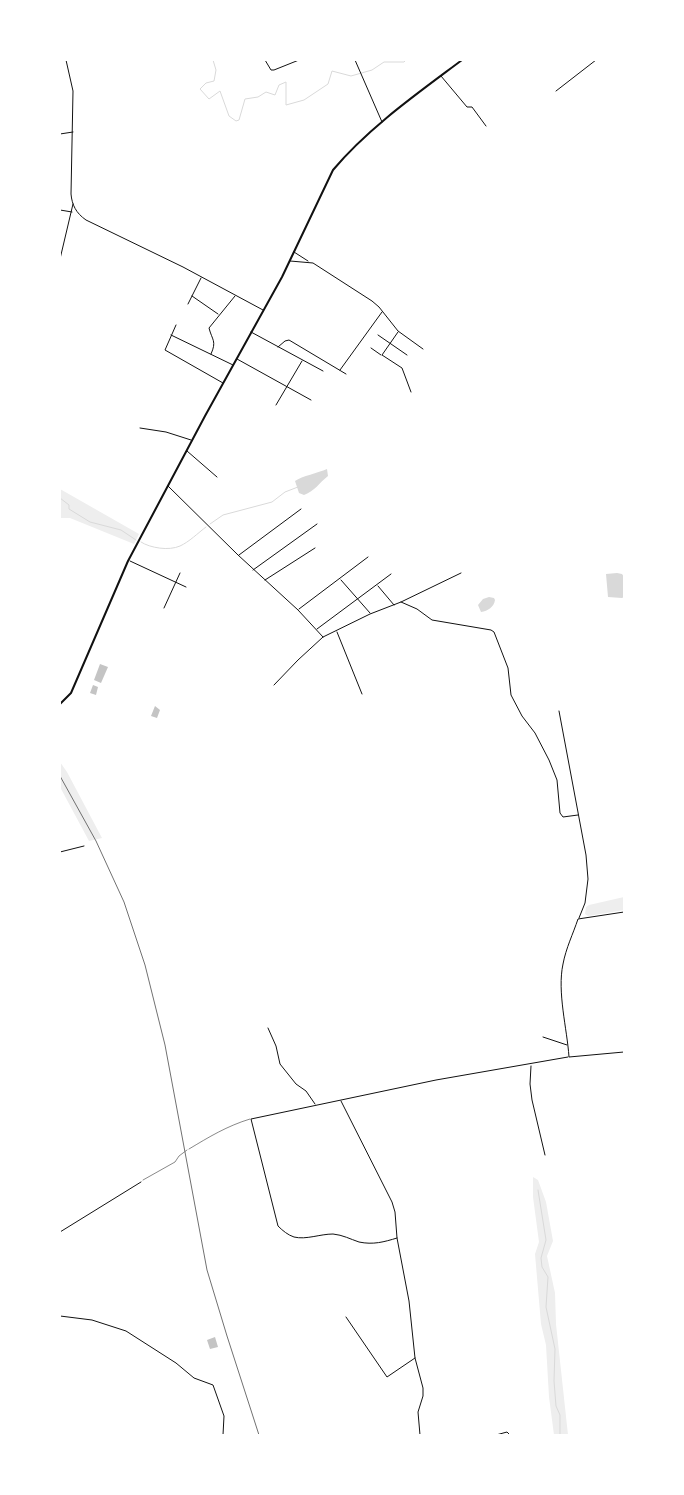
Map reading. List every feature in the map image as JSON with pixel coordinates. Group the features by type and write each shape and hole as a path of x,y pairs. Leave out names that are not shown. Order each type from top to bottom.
{"main road":[{"path":"60,704 71,693 128,560 252,332 334,170 342,159 382,122 462,60"}],"street":[{"path":"60,259 73,204 71,173 73,91 66,60"},
{"path":"265,60 271,70 299,60"},
{"path":"355,60 382,122"},
{"path":"556,91 596,60"},
{"path":"441,76 468,108 472,107 486,126"},
{"path":"60,134 73,132"},
{"path":"73,204 77,212 86,220 202,277 263,310"},
{"path":"60,210 72,212"},
{"path":"294,252 308,262"},
{"path":"289,261 313,263 372,301 398,331 423,349"},
{"path":"188,304 202,277"},
{"path":"211,354 214,347 214,339 209,328 235,295"},
{"path":"192,296 219,315"},
{"path":"340,370 383,312"},
{"path":"176,325 165,350 224,384"},
{"path":"382,355 398,331"},
{"path":"252,332 323,371"},
{"path":"171,335 234,365"},
{"path":"378,335 407,355"},
{"path":"278,347 289,340 346,374"},
{"path":"371,348 402,368 411,392"},
{"path":"237,359 312,400"},
{"path":"276,405 302,360"},
{"path":"140,428 192,440"},
{"path":"186,451 216,477"},
{"path":"168,486 253,570 298,610 323,637"},
{"path":"238,555 301,509"},
{"path":"253,570 317,524"},
{"path":"265,580 315,548"},
{"path":"298,610 368,557"},
{"path":"128,560 186,587"},
{"path":"164,608 180,573"},
{"path":"274,685 323,637 461,573"},
{"path":"316,630 391,574"},
{"path":"341,579 370,614"},
{"path":"377,585 394,605"},
{"path":"401,602 417,609 432,620 492,630 494,632 508,668 511,695 522,716 536,733 549,760 556,780 560,812 564,816 578,814"},
{"path":"336,631 362,694"},
{"path":"559,711 588,879 585,903 562,965 562,986 569,1057"},
{"path":"60,852 84,846"},
{"path":"578,919 624,912"},
{"path":"268,1028 276,1046 280,1064 296,1084 306,1091 316,1106"},
{"path":"543,1037 568,1045"},
{"path":"397,1238 380,1243 368,1243 358,1242 344,1236 319,1235 303,1238 294,1237 285,1232 278,1226 251,1119 436,1080 569,1057 624,1052"},
{"path":"531,1064 530,1084 532,1100 545,1156"},
{"path":"340,1100 392,1202 395,1212 397,1238 424,1396 418,1412 420,1435"},
{"path":"60,1232 141,1182"},
{"path":"60,1316 92,1320 126,1331 176,1363 194,1378 213,1384 224,1416 224,1435"},
{"path":"346,1317 387,1377 416,1358"},
{"path":"496,1435 507,1432 510,1435"}],"lane":[{"path":"189,1149 216,1132 251,1119"}],"path":[{"path":"141,1182 175,1162 177,1158 189,1149"}],"shaded area":[{"path":"327,469 328,476 314,489 304,495 299,493 295,481"},
{"path":"60,489 139,534 134,544 70,518 60,518"},
{"path":"606,574 622,574 624,577 624,597 608,597"},
{"path":"489,597 495,600 492,607 481,612 478,605 483,599"},
{"path":"60,762 102,838 89,841 60,787"},
{"path":"624,897 624,910 588,916 585,914 586,907 589,905"},
{"path":"533,1177 538,1180 546,1202 553,1241 547,1256 555,1293 556,1324 568,1435 554,1435 535,1254 539,1242 533,1197"}],"building":[{"path":"100,664 108,667 101,683 94,680"},
{"path":"93,685 98,687 96,695 90,693"},
{"path":"155,706 160,710 157,718 151,716"},
{"path":"215,1337 218,1347 210,1349 207,1340"}],"waterway":[{"path":"213,60 216,70 214,81 206,83 200,89 209,99 220,91 229,116 236,121 239,120 245,99 258,97 266,92 275,95 279,85 286,82 286,105 304,100 328,84 332,71 351,76 372,70 384,62 404,62 406,60"},
{"path":"210,524 223,515 272,502 285,492 298,487"},
{"path":"60,498 69,505 69,509 90,522 121,530 136,540"},
{"path":"141,542 160,548 176,548 206,527"},
{"path":"538,1190 546,1240 541,1258 542,1267 548,1277 546,1307 555,1349 554,1381 556,1406 560,1415 560,1435"}],"railway":[{"path":"60,776 96,841 124,902 145,965 165,1045 207,1270 259,1435"}]}
